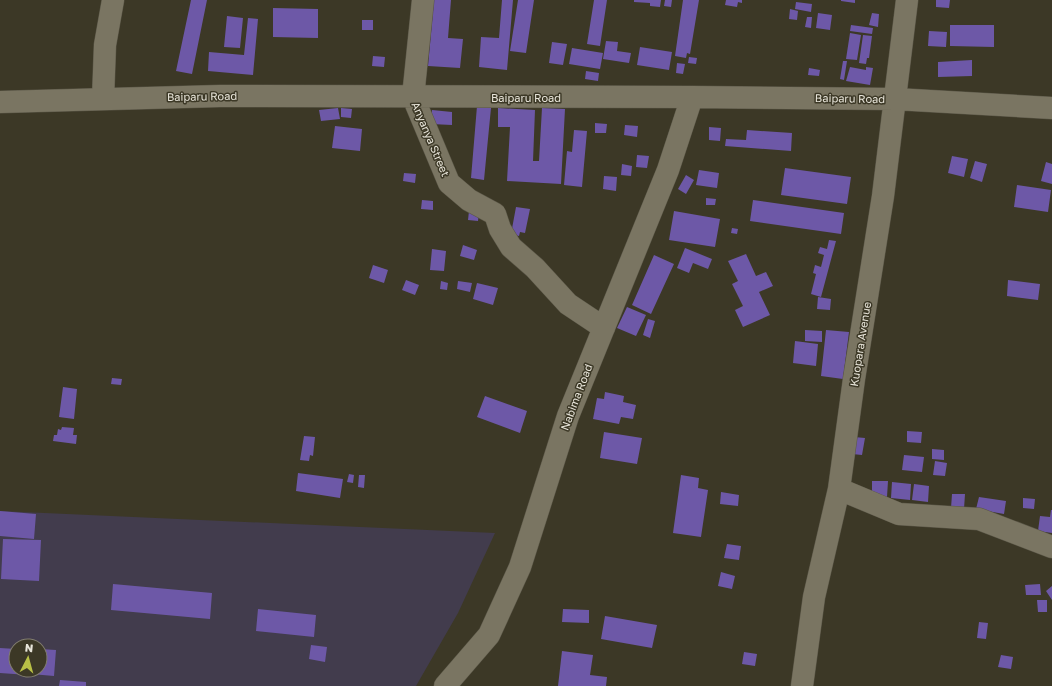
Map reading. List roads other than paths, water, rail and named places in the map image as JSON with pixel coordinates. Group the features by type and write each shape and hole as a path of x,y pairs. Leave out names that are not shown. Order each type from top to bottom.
{"street":[{"path":"103,99 104,45 113,0"},
{"name":"Anyanya Street","path":"422,0 414,97 449,183 469,200 495,214 500,229 511,247 535,268 568,304 604,328"},
{"name":"Kuopara Avenue","path":"802,686 814,597 839,489 854,379 883,196 907,0"},
{"name":"Baiparu Road","path":"0,102 220,96 692,96 895,98 1052,108"},
{"name":"Nabima Road","path":"445,686 489,635 520,567 568,416 668,170 692,96"},
{"path":"839,489 899,514 979,519 1052,547"}]}
